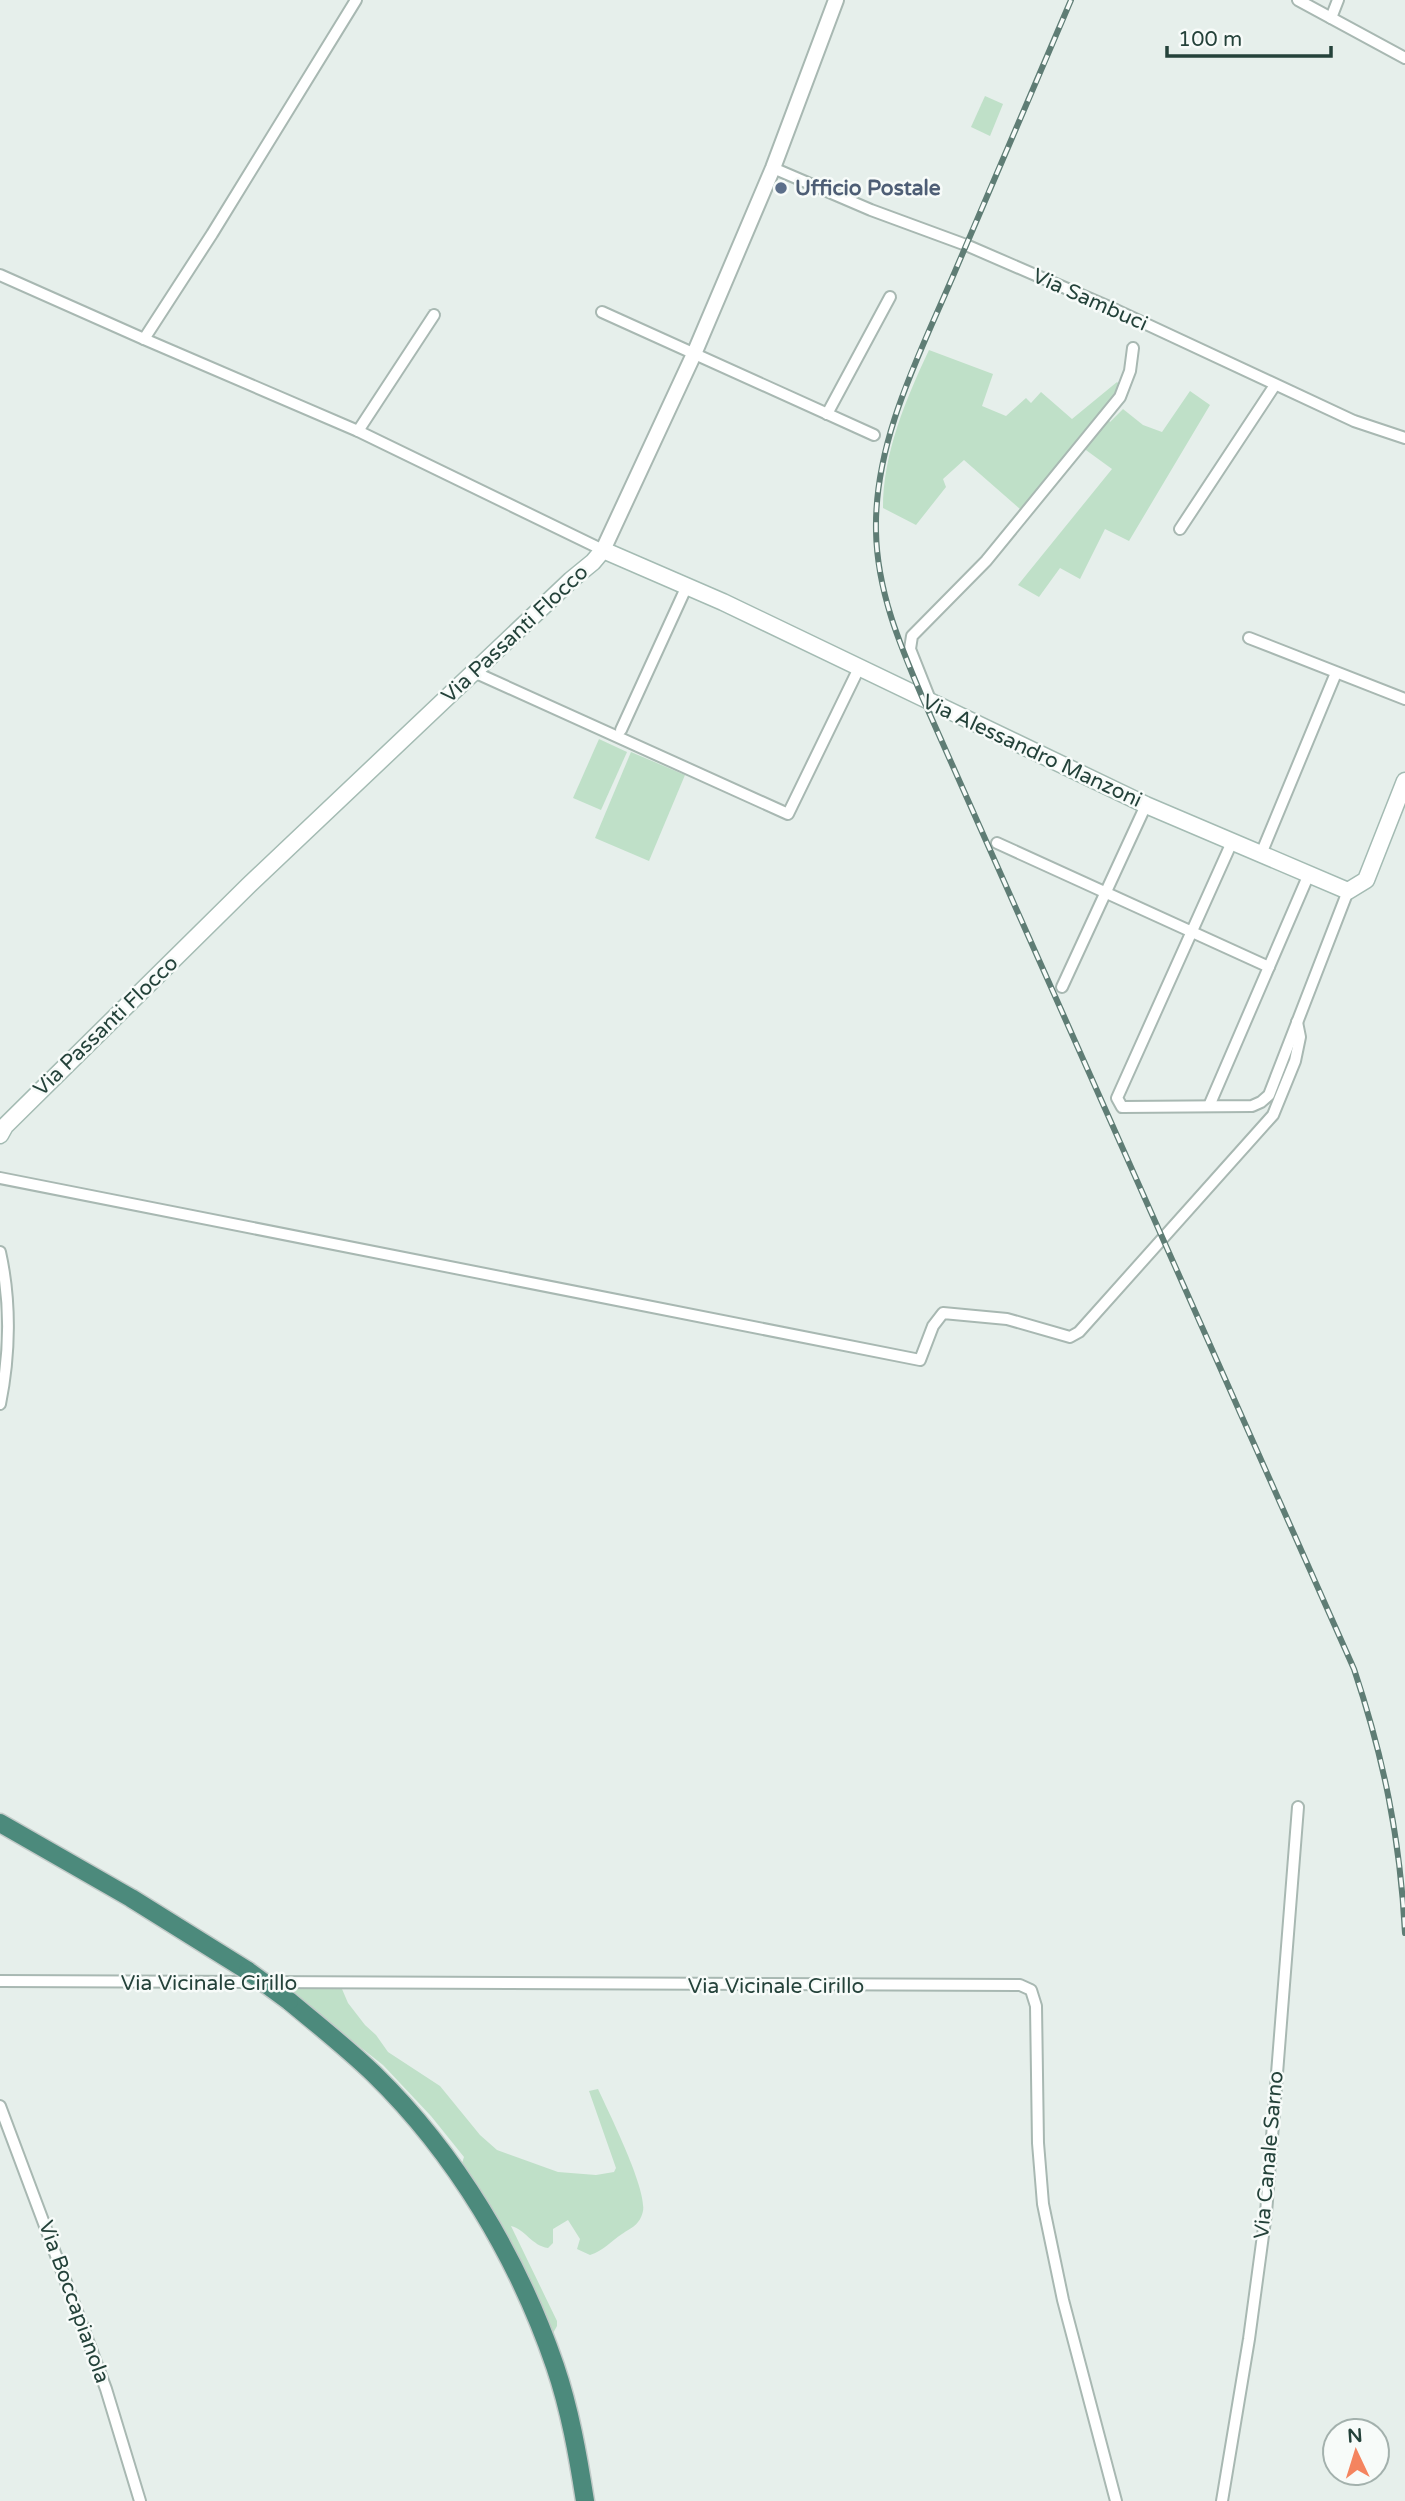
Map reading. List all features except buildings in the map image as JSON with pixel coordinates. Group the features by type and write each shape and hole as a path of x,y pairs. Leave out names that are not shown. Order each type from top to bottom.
{"highway":[{"path":"0,1823 131,1898 248,1971 338,2040 376,2076 441,2152 473,2197 523,2285 555,2366 577,2453 585,2501"}],"main road":[{"name":"Via Alessandro Manzoni","path":"603,550 723,602 1146,805 1349,891"},
{"name":"Via Passanti Flocco","path":"0,1135 5,1126 60,1069 249,885 603,550"},
{"path":"1349,891 1366,880 1405,781"}],"street":[{"path":"144,340 356,0"},
{"name":"Via Passanti Flocco","path":"603,550 694,354 773,168 836,0"},
{"path":"1298,0 1405,58"},
{"path":"1331,18 1338,0"},
{"name":"Via Sambuci","path":"773,168 871,210 966,245 1104,305 1354,421 1405,438"},
{"path":"0,275 358,431 603,550"},
{"path":"827,414 890,297"},
{"path":"602,312 874,435"},
{"path":"358,431 434,315"},
{"path":"931,704 911,649 912,636 986,561 1120,397 1130,371 1133,348"},
{"path":"1180,528 1275,385"},
{"path":"621,730 686,588"},
{"path":"1249,638 1405,699"},
{"path":"474,671 788,814 859,668"},
{"path":"1261,854 1336,673"},
{"path":"1062,987 1146,805"},
{"path":"1232,842 1117,1098 1122,1107 1252,1106 1269,1095 1349,891"},
{"path":"998,843 1269,967"},
{"path":"1209,1106 1309,874"},
{"path":"0,1178 920,1360 933,1326 943,1312 1007,1318 1070,1337 1079,1332 1273,1115 1295,1061 1300,1037 1297,1022"},
{"path":"0,1252 8,1328 0,1404"},
{"name":"Via Canale Sarno","path":"1222,2501 1249,2339 1266,2213 1297,1807"},
{"name":"Via Vicinale Cirillo","path":"0,1981 1020,1985 1031,1990 1036,2006 1038,2143 1043,2204 1063,2300 1116,2501"},
{"name":"Via Boccapianola","path":"0,2106 106,2389 140,2501"}],"green space":[{"path":"985,96 1003,104 990,136 971,127"},
{"path":"929,350 993,374 982,406 1006,416 1026,398 1031,403 1041,392 1072,419 1117,382 1124,388 1104,412 1110,422 1123,409 1143,425 1162,432 1190,391 1210,405 1129,541 1105,529 1080,579 1060,568 1039,597 1018,585 1112,469 1079,445 1020,509 964,460 943,479 946,487 916,525 883,508 891,447 904,407"},
{"path":"599,739 627,752 601,810 573,798"},
{"path":"631,752 685,775 649,861 595,838"},
{"path":"291,1989 342,1989 348,2003 388,2052 440,2086 480,2135 497,2150 558,2172 596,2175 614,2172 616,2168 589,2091 598,2089 633,2169 643,2200 643,2211 635,2226 590,2255 577,2249 580,2239 568,2220 553,2229 553,2243 548,2248 542,2247 511,2226 557,2321 552,2335 522,2268 462,2163 464,2157 431,2116 383,2065 290,1992"}],"railway":[{"path":"1071,0 902,397 891,430 877,497 877,553 891,617 923,699 1354,1669 1374,1735 1389,1799 1399,1864 1405,1933"}],"place":[{"name":"Ufficio Postale","path":"781,188"}]}
